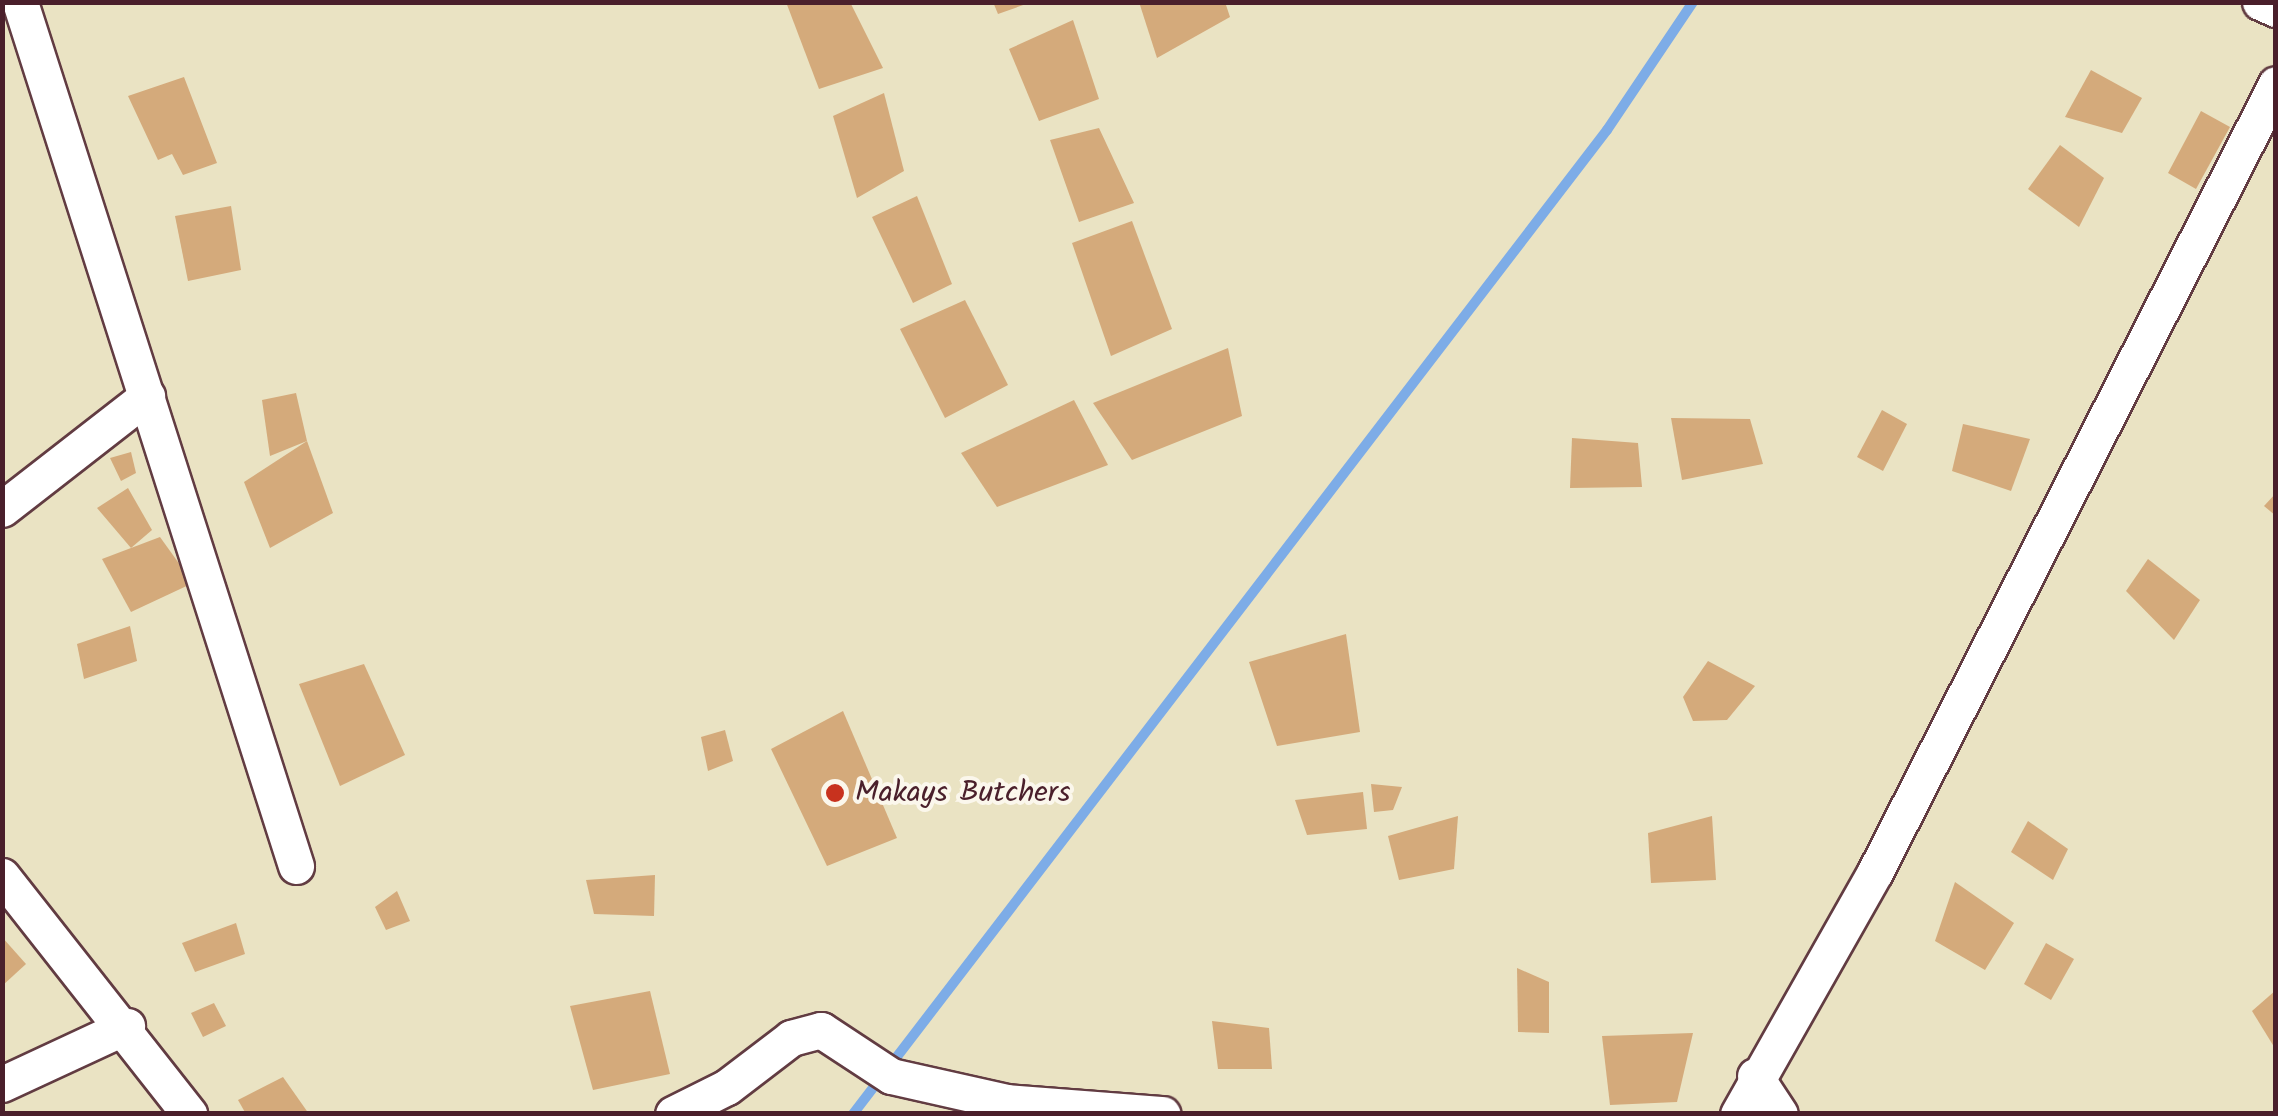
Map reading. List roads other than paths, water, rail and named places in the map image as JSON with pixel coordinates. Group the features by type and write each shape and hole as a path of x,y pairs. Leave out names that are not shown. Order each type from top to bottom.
{"street":[{"path":"20,2 296,866"},
{"path":"2260,2 2276,9"},
{"path":"1738,1114 1755,1076 1875,872 2276,84"},
{"path":"2,508 147,396"},
{"path":"2,876 127,1026 190,1114"},
{"path":"2,1084 127,1026"},
{"path":"673,1114 728,1087 791,1038 821,1030 891,1076 1006,1102 1163,1114"},
{"path":"1755,1076 1780,1114"}],"waterway":[{"path":"853,1114 1607,130 1693,2"}],"place":[{"name":"Makays Butchers","path":"835,793"}]}
